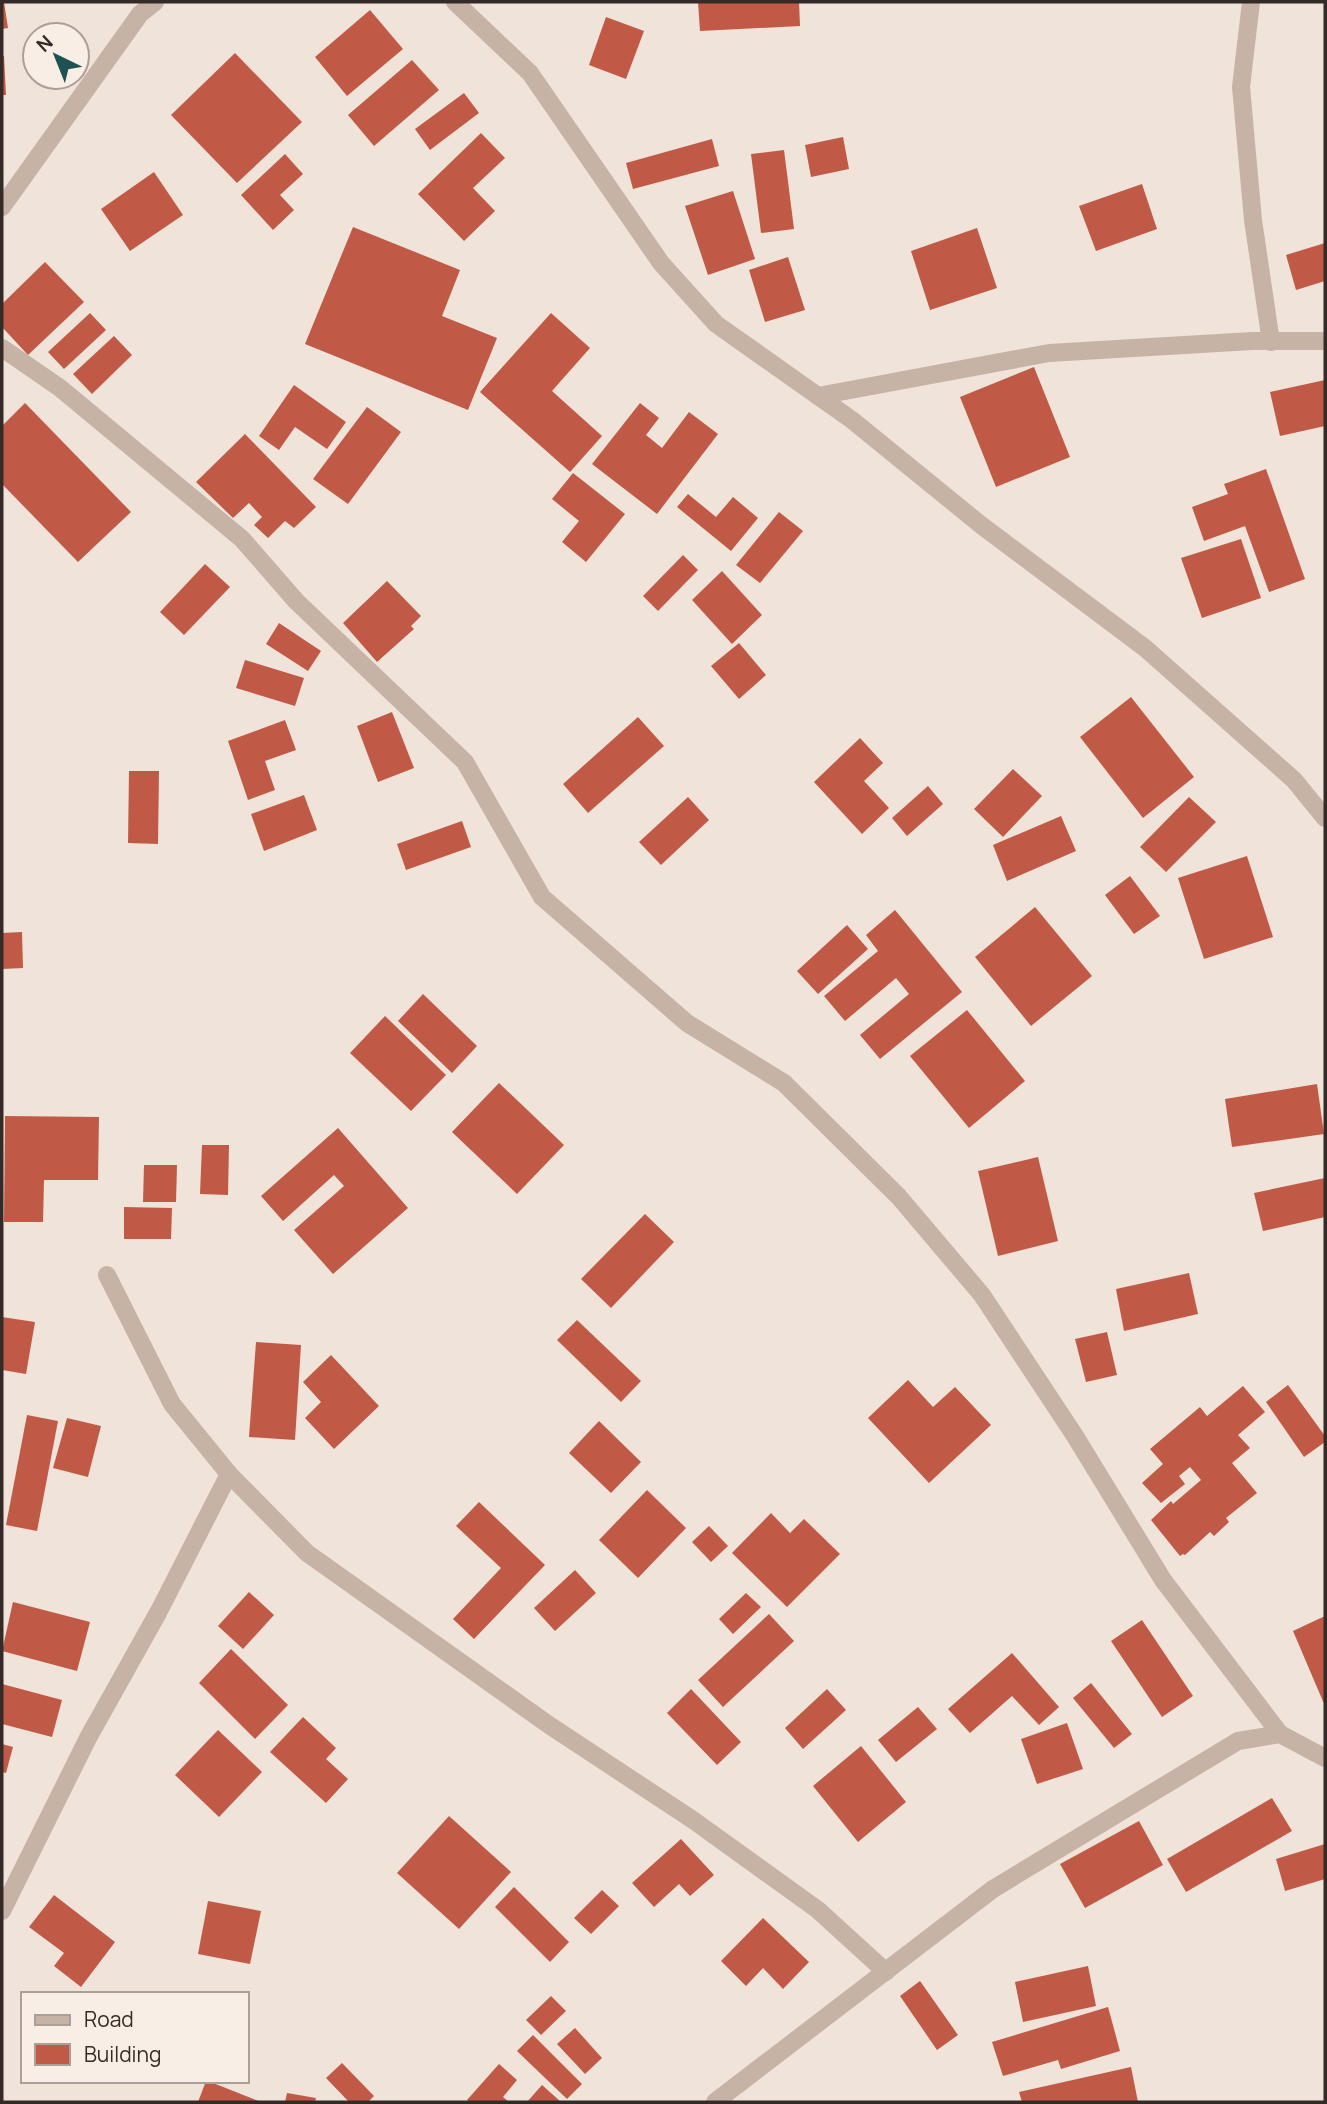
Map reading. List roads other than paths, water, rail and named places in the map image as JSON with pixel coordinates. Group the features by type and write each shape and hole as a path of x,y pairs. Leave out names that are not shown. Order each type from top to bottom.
{"street":[{"path":"2,207 140,14 155,2"},
{"path":"455,2 530,73 662,263 716,324 852,420 981,525 1145,648 1294,780 1325,818"},
{"path":"1251,2 1241,87 1253,220 1272,341"},
{"path":"818,396 1049,353 1272,341 1325,341"},
{"path":"2,348 60,388 243,539 296,601 465,762 542,897 687,1023 784,1083 899,1197 982,1295 1075,1436 1163,1580 1280,1734 1325,1758"},
{"path":"107,1275 172,1404 229,1474 307,1553 549,1725 693,1820 818,1910 886,1972"},
{"path":"2,1911 88,1738 159,1611 229,1474"},
{"path":"715,2102 993,1889 1238,1741 1280,1734"}]}
